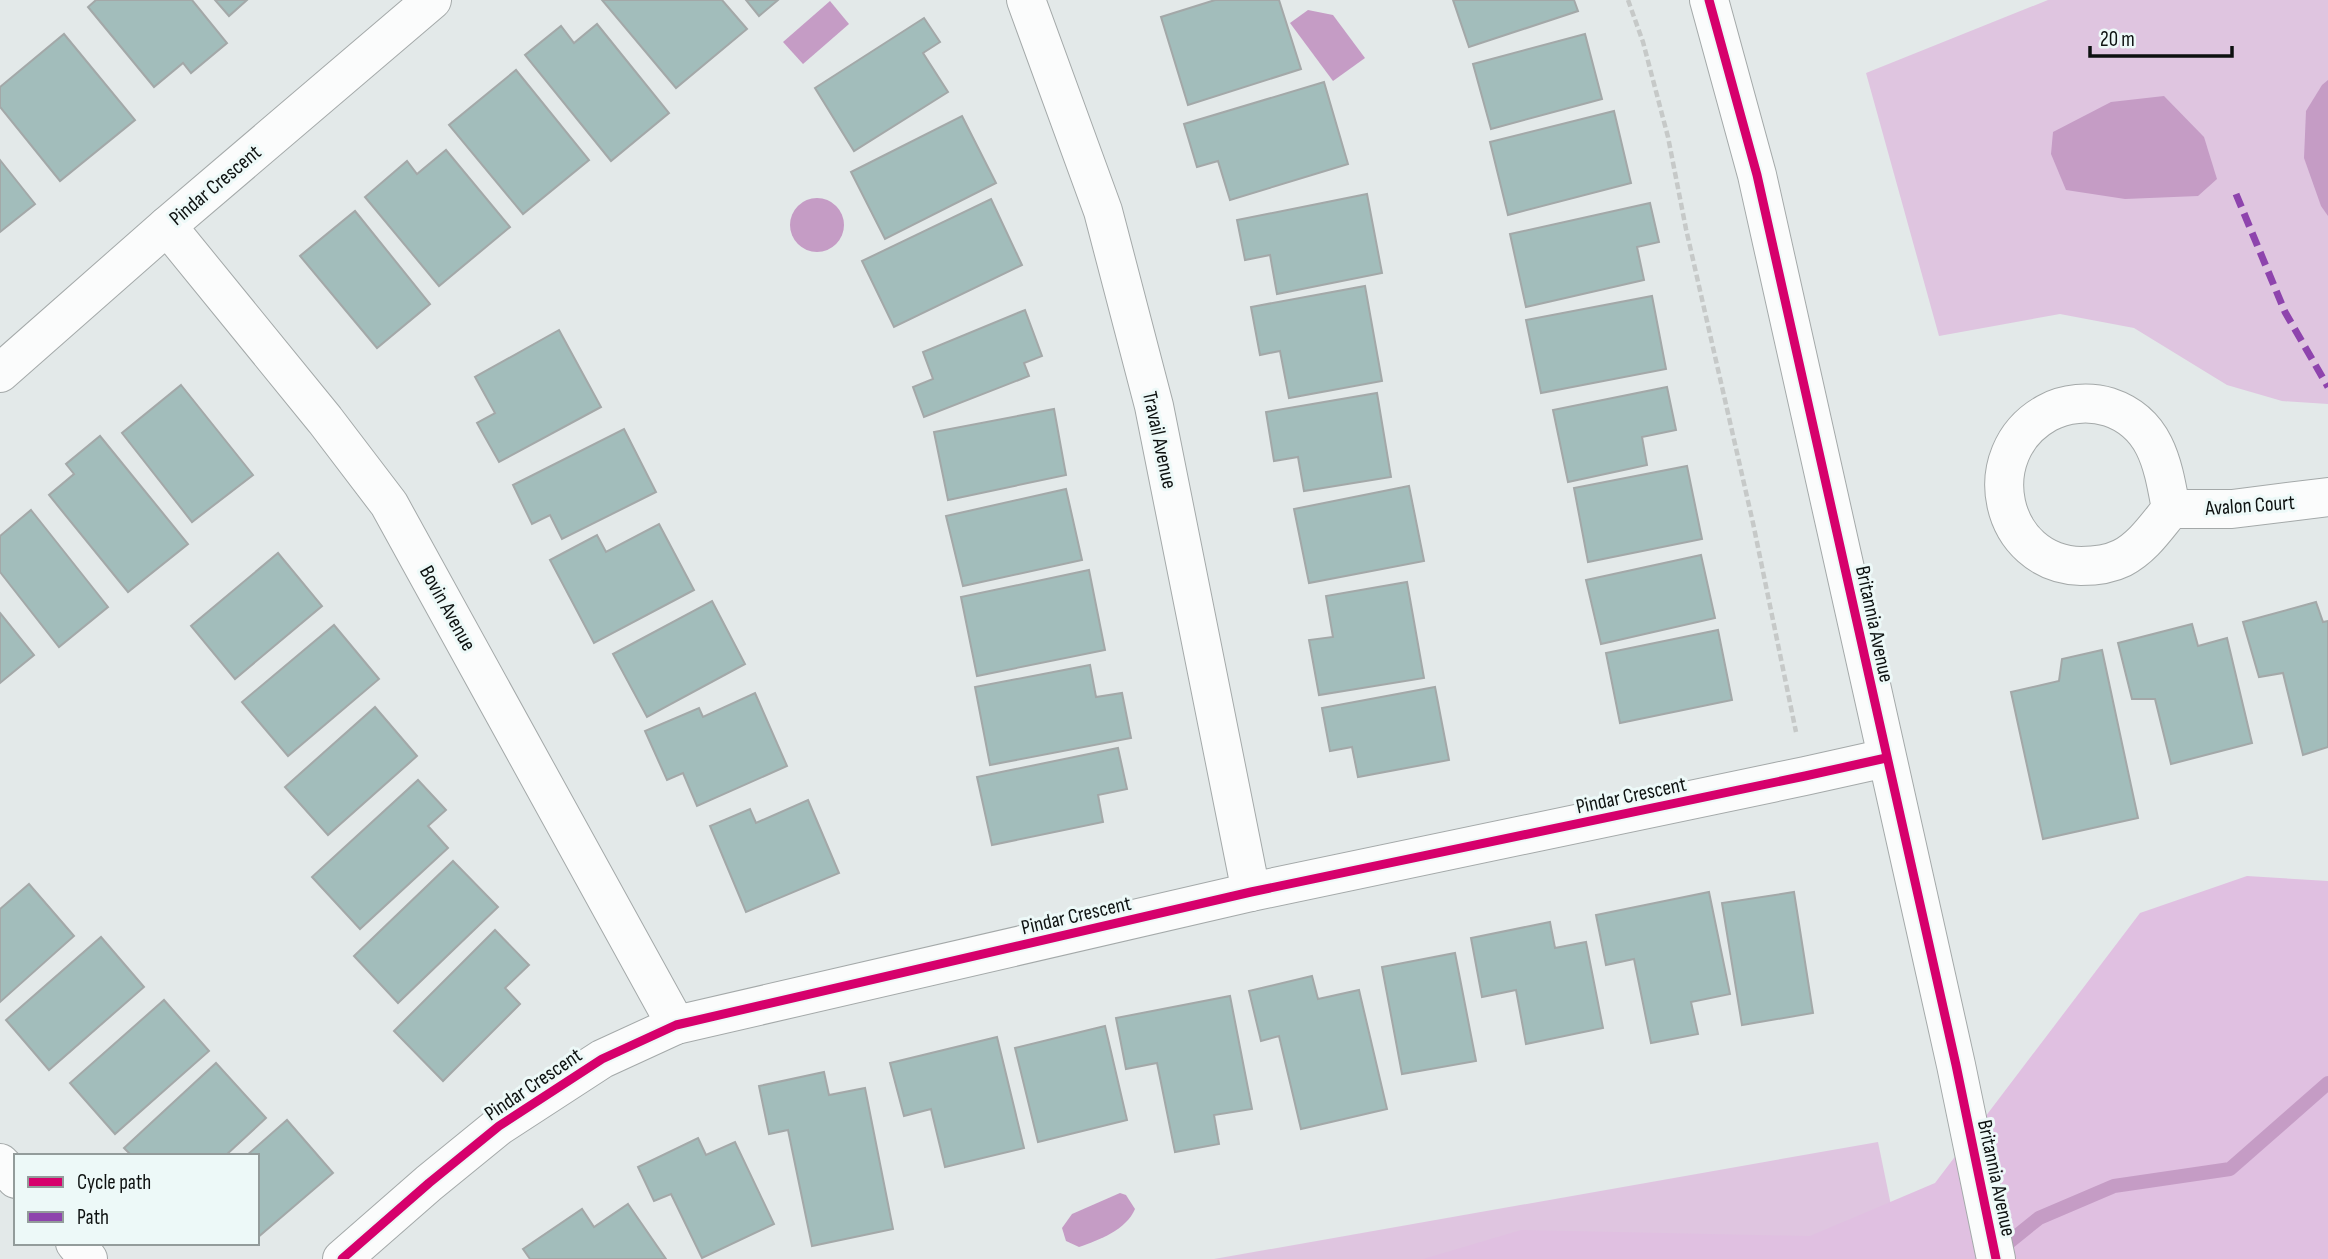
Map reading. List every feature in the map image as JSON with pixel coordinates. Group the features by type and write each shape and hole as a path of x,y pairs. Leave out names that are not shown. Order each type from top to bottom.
{"street":[{"name":"Pindar Crescent","path":"0,373 167,226 432,0"},
{"name":"Travail Avenue","path":"1026,0 1103,211 1154,406 1251,892"},
{"name":"Britannia Avenue","path":"1709,0 1757,175 1956,1065 1996,1259"},
{"name":"Bovin Avenue","path":"167,226 325,420 389,504 676,1025"},
{"path":"2083,403 2109,407 2134,420 2152,440 2163,465 2171,509 2144,542 2121,558 2096,566 2068,565 2043,555 2023,538 2009,516 2004,491 2005,464 2016,440 2025,430 2034,421 2057,408 2083,403"},
{"name":"Avalon Court","path":"2171,509 2232,509 2328,497"},
{"name":"Pindar Crescent","path":"342,1259 499,1126 602,1059 676,1025 1251,892 1886,758"},
{"path":"0,1163 14,1177"},
{"path":"77,1245 88,1259"}],"path":[{"path":"1628,0 1643,42 1668,137 1686,229 1748,498 1805,776"}],"shaded area":[{"path":"2048,0 2328,0 2328,404 2282,401 2227,385 2134,328 2060,314 1939,336 1866,73"},
{"path":"830,1 849,24 803,64 783,42"},
{"path":"1308,10 1333,15 1365,58 1333,81 1290,23"},
{"path":"2328,80 2328,216 2321,206 2304,158 2306,111"},
{"path":"2164,96 2204,137 2217,179 2198,196 2125,199 2066,190 2051,154 2053,132 2111,102"},
{"path":"817,198 836,206 844,225 836,244 817,252 798,244 790,225 798,206"},
{"path":"2247,876 2328,881 2328,1259 1423,1259 1521,1230 1810,1236 1935,1183 2140,913"},
{"path":"1878,1142 1902,1259 1214,1259"},
{"path":"1120,1193 1126,1195 1135,1209 1125,1223 1103,1237 1079,1247 1066,1241 1062,1228 1072,1214"}],"building":[{"path":"96,0 192,0 227,43 191,73 183,63 154,87 88,7"},
{"path":"215,0 247,0 229,16"},
{"path":"602,0 722,0 747,29 676,88"},
{"path":"746,0 778,0 759,16"},
{"path":"1215,0 1279,0 1301,69 1188,105 1161,17"},
{"path":"1453,0 1574,0 1578,11 1469,47"},
{"path":"924,18 940,42 923,53 948,92 854,151 815,88"},
{"path":"597,24 669,113 611,161 525,55 561,26 574,43"},
{"path":"64,34 135,120 60,181 0,107 0,87"},
{"path":"1585,34 1602,99 1491,129 1473,64"},
{"path":"516,70 589,160 523,214 449,125"},
{"path":"1324,82 1348,164 1230,200 1218,161 1197,167 1184,124"},
{"path":"1614,111 1631,183 1508,215 1490,142"},
{"path":"962,116 996,183 885,239 851,172"},
{"path":"446,150 510,227 439,286 365,197 407,161 417,174"},
{"path":"0,160 35,204 0,232"},
{"path":"1367,194 1382,273 1277,294 1270,255 1245,260 1237,220"},
{"path":"991,199 1022,265 894,327 862,261"},
{"path":"1650,203 1659,242 1637,247 1644,280 1526,307 1510,234"},
{"path":"355,211 430,304 377,348 300,256"},
{"path":"1365,286 1382,381 1289,398 1280,351 1260,355 1251,307"},
{"path":"1652,296 1666,369 1541,393 1526,320"},
{"path":"1025,310 1042,356 1024,363 1029,376 924,417 913,387 933,379 923,352"},
{"path":"559,330 601,407 499,462 477,423 495,413 475,377"},
{"path":"181,385 253,475 192,522 122,433"},
{"path":"1667,387 1676,430 1642,437 1647,465 1568,482 1553,410"},
{"path":"1377,393 1391,477 1304,491 1298,457 1274,461 1266,412"},
{"path":"1054,409 1066,475 948,500 934,432"},
{"path":"624,429 656,492 562,539 550,515 532,524 513,485"},
{"path":"100,436 188,544 128,592 49,495 74,474 66,464"},
{"path":"1687,466 1702,539 1588,562 1574,488"},
{"path":"1409,486 1424,561 1309,583 1294,509"},
{"path":"1066,489 1082,560 963,586 946,516"},
{"path":"31,510 108,607 59,647 0,572 0,536"},
{"path":"659,524 694,590 594,643 550,560 597,535 606,552"},
{"path":"278,553 322,606 235,679 191,626"},
{"path":"1701,555 1715,618 1601,644 1586,580"},
{"path":"1089,570 1105,650 977,676 961,597"},
{"path":"1407,582 1424,678 1319,695 1309,640 1333,637 1326,596"},
{"path":"712,601 745,664 647,717 613,654"},
{"path":"2316,602 2323,622 2328,621 2328,747 2303,755 2283,673 2259,677 2243,622"},
{"path":"0,613 34,655 0,683"},
{"path":"2192,624 2198,646 2227,638 2252,743 2171,764 2155,699 2132,699 2118,643"},
{"path":"334,625 379,679 288,756 242,702"},
{"path":"1718,630 1732,700 1620,723 1606,653"},
{"path":"2102,650 2138,818 2043,839 2011,692 2059,681 2062,659"},
{"path":"1090,665 1096,697 1122,693 1131,738 990,765 975,687"},
{"path":"1435,687 1449,760 1358,777 1352,747 1330,751 1322,708"},
{"path":"755,693 787,766 697,806 683,773 667,780 645,731 699,708 703,717"},
{"path":"375,707 417,756 328,835 285,787"},
{"path":"1118,748 1127,789 1098,795 1103,822 992,845 977,777"},
{"path":"418,780 446,810 428,826 448,848 360,929 312,877"},
{"path":"808,800 839,873 746,912 710,826 750,809 756,823"},
{"path":"453,861 498,907 398,1003 354,956"},
{"path":"29,884 74,936 0,1002 0,909"},
{"path":"1709,892 1730,994 1691,1002 1698,1034 1651,1043 1634,959 1606,965 1596,915"},
{"path":"1794,892 1813,1013 1742,1025 1722,903"},
{"path":"1550,922 1555,948 1586,942 1603,1028 1526,1044 1516,990 1482,997 1471,938"},
{"path":"495,930 529,965 505,988 520,1004 443,1081 394,1031"},
{"path":"101,937 144,987 49,1070 6,1020"},
{"path":"1455,953 1476,1061 1402,1074 1382,967"},
{"path":"1312,976 1318,999 1359,990 1387,1109 1301,1129 1279,1036 1261,1041 1249,991"},
{"path":"1230,996 1252,1109 1214,1115 1219,1144 1175,1152 1157,1063 1126,1069 1116,1018"},
{"path":"164,1000 209,1051 115,1134 70,1083"},
{"path":"1105,1026 1127,1120 1038,1142 1015,1048"},
{"path":"997,1037 1024,1148 945,1167 931,1109 904,1116 890,1063"},
{"path":"216,1063 266,1118 227,1154 130,1154 124,1148"},
{"path":"824,1072 829,1095 865,1088 893,1229 812,1246 788,1130 769,1134 759,1086"},
{"path":"287,1120 333,1173 259,1236 259,1154 248,1154"},
{"path":"698,1138 706,1155 735,1142 774,1224 702,1258 671,1194 654,1201 638,1167"},
{"path":"628,1204 666,1259 530,1259 523,1249 582,1209 594,1227"}],"waterway":[{"path":"1998,1251 2039,1218 2114,1186 2230,1169 2328,1083"}],"marked path":[{"path":"2236,194 2285,312 2328,387"}],"cycle path":[{"path":"1709,0 1757,175 1956,1065 1996,1259"},
{"path":"342,1259 499,1126 602,1059 676,1025 1251,892 1886,758"}]}
